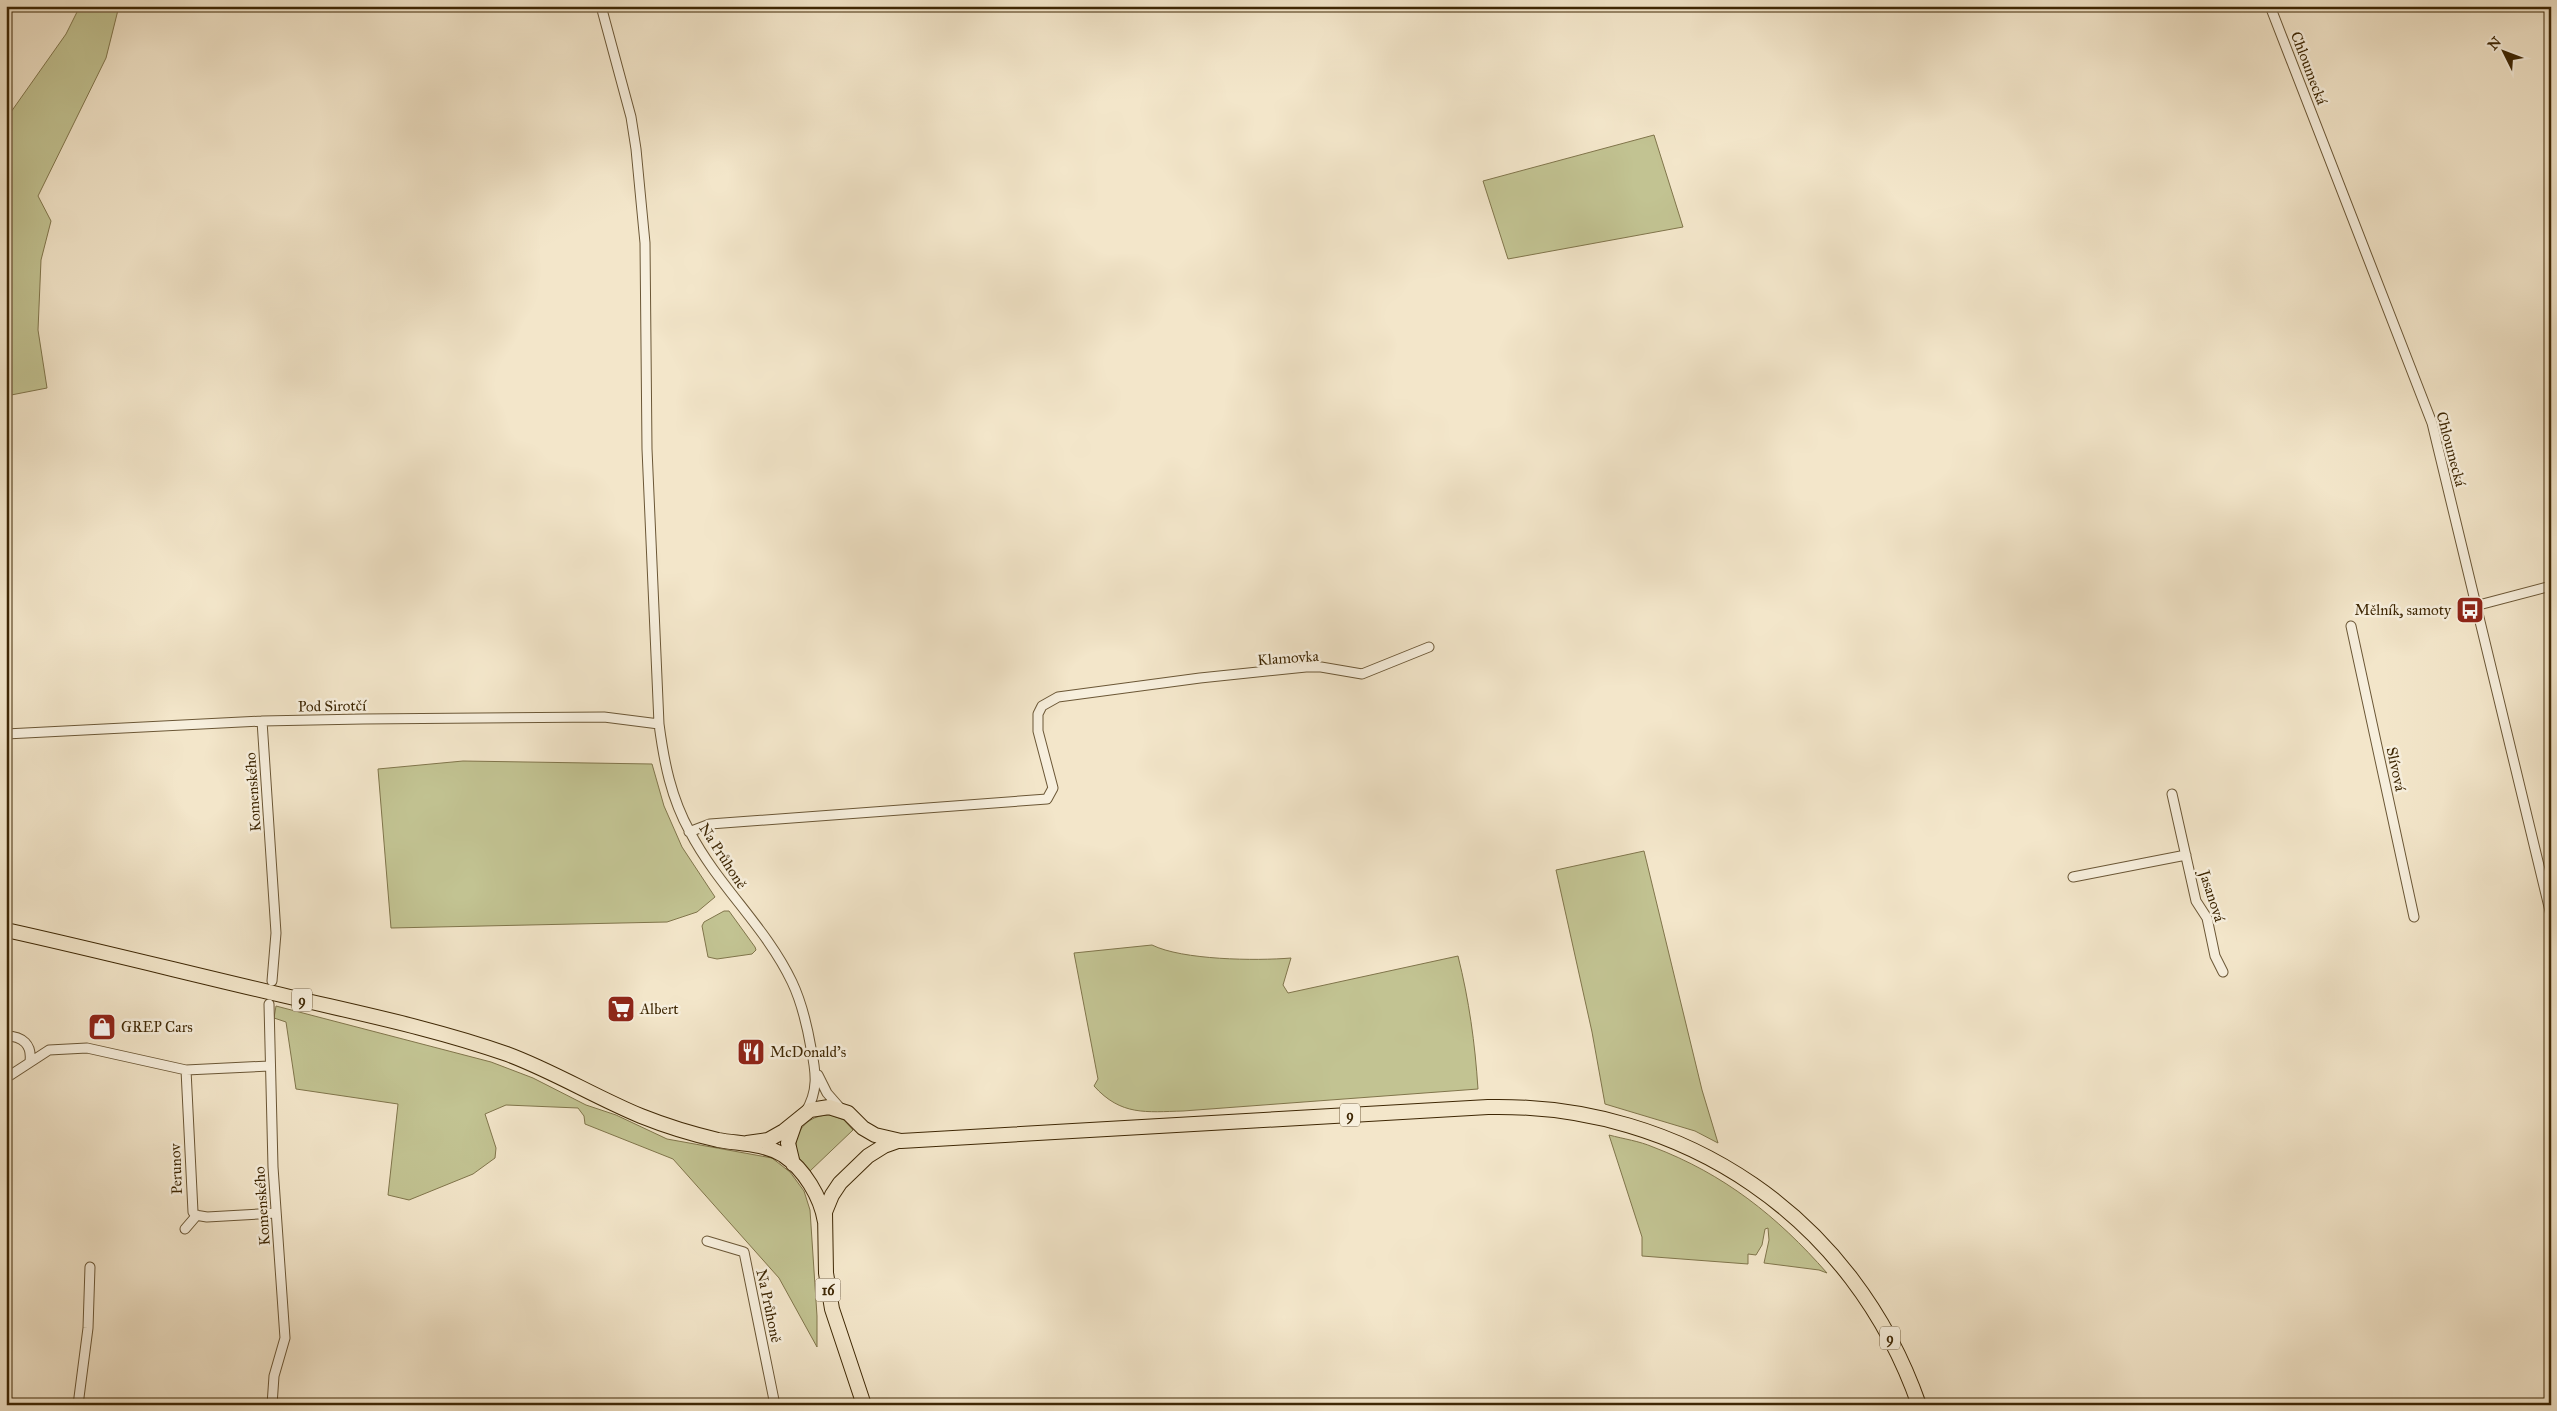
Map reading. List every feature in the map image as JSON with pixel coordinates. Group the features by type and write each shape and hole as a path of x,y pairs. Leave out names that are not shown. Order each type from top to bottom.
{"main road":[{"name":"9","path":"6,930 433,1031 506,1054 550,1072 658,1122 707,1137 747,1143 779,1153 803,1175"},
{"name":"9","path":"747,1143 768,1140 784,1132 800,1118 823,1107 842,1110 875,1135 901,1141 1492,1107 1548,1109 1618,1122 1675,1141 1719,1163 1777,1202 1800,1221 1834,1257 1869,1303 1901,1360 1919,1405"},
{"path":"793,1164 788,1143 800,1118"},
{"path":"858,1123 865,1143 860,1164"},
{"name":"9","path":"845,1178 877,1150 901,1141"},
{"path":"803,1175 824,1183 845,1178"},
{"name":"16","path":"803,1175 818,1195 825,1222 826,1273 832,1309 864,1405"},
{"name":"16","path":"825,1222 832,1194 845,1178"}],"street":[{"name":"Na Průhoně","path":"601,6 631,118 645,243 648,449 658,724 670,784 690,832 713,870 766,939 792,982 803,1011 816,1070 826,1093 842,1110"},
{"name":"Chloumecká","path":"2270,6 2432,423 2551,916"},
{"path":"2475,606 2551,586"},
{"name":"Slívová","path":"2352,626 2414,917"},
{"name":"Klamovka","path":"690,832 710,824 1046,799 1053,788 1037,722 1042,706 1058,697 1200,678 1313,667 1362,674 1430,648"},
{"name":"Pod Sirotčí","path":"6,734 262,721 604,716 658,724"},
{"name":"Komenského","path":"262,721 276,933 272,981"},
{"name":"Jasanová","path":"2172,794 2196,900 2207,918 2215,956 2223,972"},
{"name":"Jasanová","path":"2072,877 2186,856"},
{"name":"Komenského","path":"269,1004 269,1066 276,1213 285,1338 274,1376 272,1405"},
{"path":"6,1036 15,1036 28,1044 31,1052 30,1061"},
{"path":"6,1078 49,1050 87,1048 186,1070 269,1066"},
{"name":"Perunov","path":"186,1070 191,1208 197,1216"},
{"name":"Na Průhoně","path":"800,1118 815,1089 816,1070"},
{"path":"185,1230 197,1216 276,1213"},
{"name":"Na Průhoně","path":"706,1242 744,1252 775,1405"},
{"path":"78,1405 88,1328 90,1267"}],"green space":[{"path":"80,6 119,6 106,58 38,196 51,221 41,260 38,330 47,388 6,396 6,119 66,34"},
{"path":"1654,135 1683,227 1508,259 1483,181"},
{"path":"463,761 652,764 664,806 682,847 715,897 697,912 667,922 391,928 378,769"},
{"path":"1644,851 1702,1090 1718,1143 1695,1131 1605,1104 1592,1032 1556,870"},
{"path":"724,911 729,911 755,947 756,950 752,954 717,959 708,957 702,926 704,922"},
{"path":"1152,945 1181,954 1220,958 1291,958 1283,985 1288,993 1458,956 1471,1022 1478,1089 1157,1112 1135,1110 1114,1103 1094,1086 1098,1079 1074,953"},
{"path":"276,1006 491,1062 533,1078 586,1105 616,1115 667,1139 772,1158 790,1172 804,1191 810,1210 817,1316 817,1347 779,1278 673,1159 585,1124 584,1116 578,1108 506,1105 485,1114 496,1148 495,1158 473,1174 409,1200 388,1195 398,1104 296,1089 286,1022 274,1018"},
{"path":"831,1115 844,1120 853,1130 810,1171 802,1163 797,1153 798,1135 810,1120 820,1116"},
{"path":"1609,1135 1653,1147 1703,1170 1726,1184 1769,1215 1827,1273 1819,1270 1764,1263 1769,1240 1768,1228 1765,1229 1762,1245 1756,1255 1748,1254 1748,1264 1642,1256 1642,1237"}],"place":[{"name":"Mělník, samoty","path":"2470,610"},
{"name":"Albert","path":"621,1009"},
{"name":"GREP Cars","path":"102,1027"},
{"name":"McDonald's","path":"751,1052"}]}
